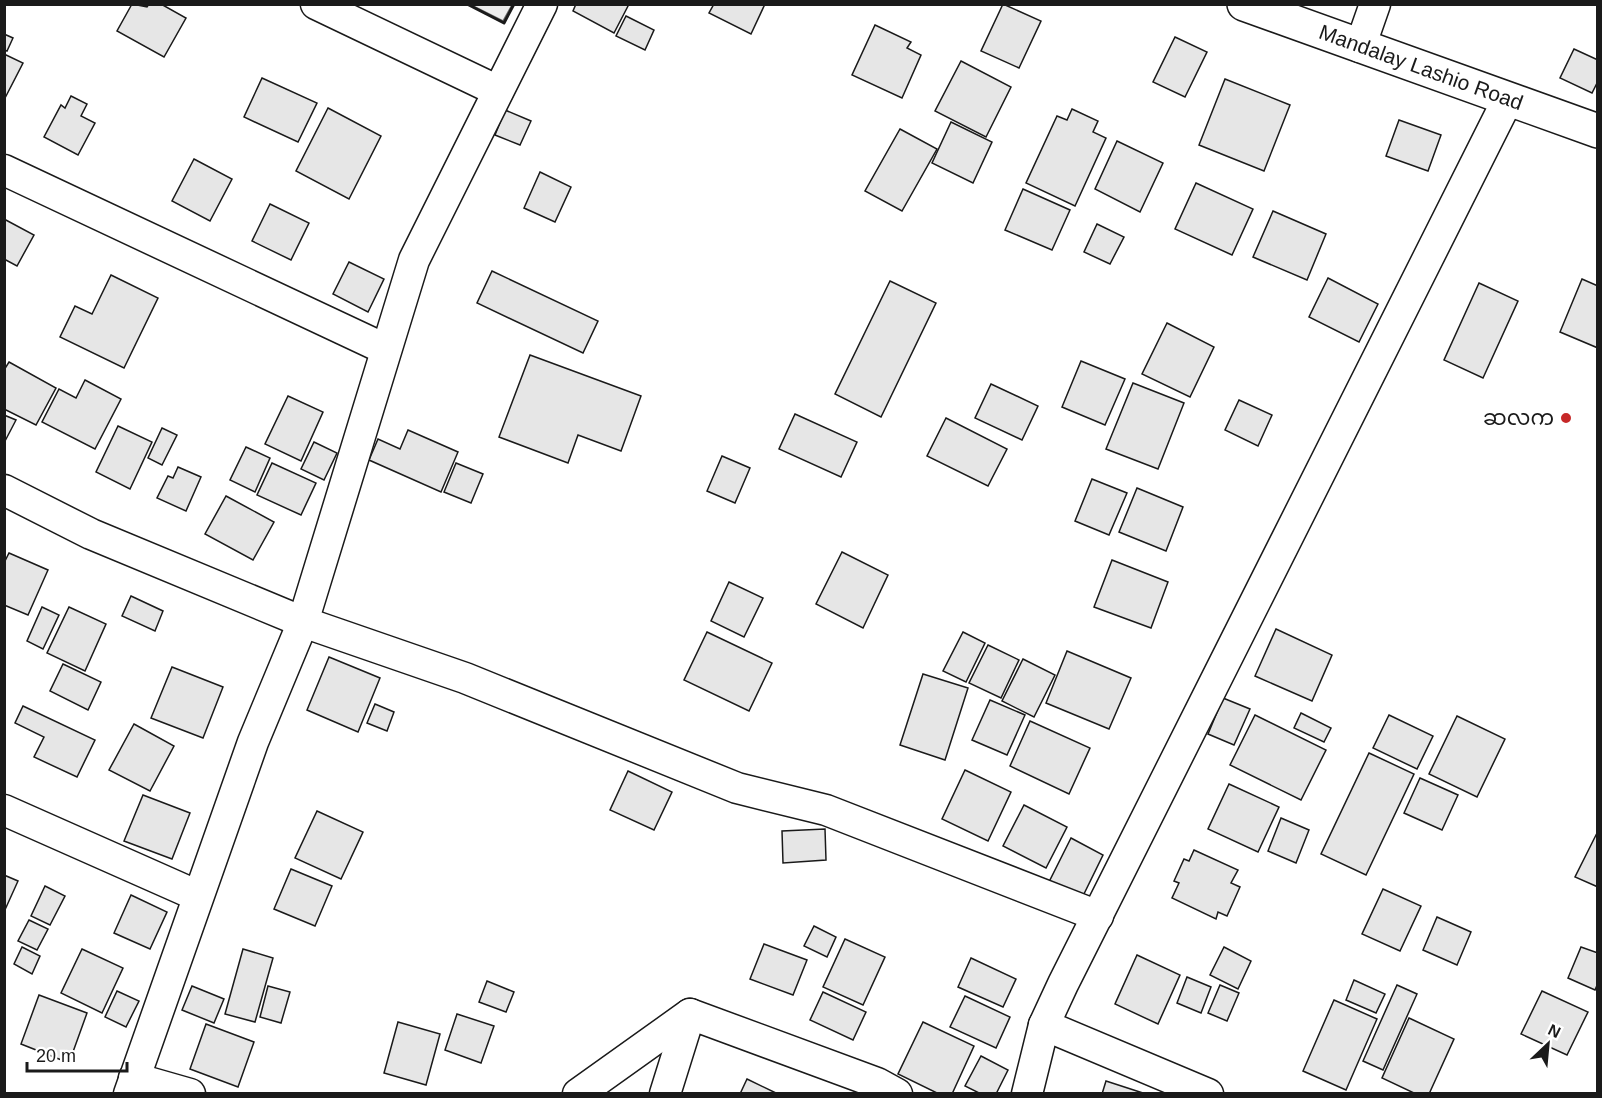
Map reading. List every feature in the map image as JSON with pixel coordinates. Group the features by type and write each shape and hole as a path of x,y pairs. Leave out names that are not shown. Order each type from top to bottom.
{"highway":[{"name":"Mandalay Lashio Road","path":"1244,4 1598,131"}],"street":[{"path":"316,4 498,92"},
{"path":"190,1094 131,1086 253,742 303,622 414,260 542,4"},
{"path":"1360,46 1376,4"},
{"path":"1027,1094 1044,1025 1508,99"},
{"path":"4,170 385,349"},
{"path":"4,490 91,534 303,622 465,678 737,788 826,810 1098,916"},
{"path":"4,810 198,896"},
{"path":"578,1094 690,1014"},
{"path":"665,1094 690,1014"},
{"path":"690,1014 878,1083 897,1094"},
{"path":"1044,1025 1208,1094"}],"shaded area":[{"path":"471,5 512,5 503,21"}],"building":[{"path":"132,4 147,7 149,4 161,4 186,18 164,57 117,31"},
{"path":"576,4 625,4 628,6 614,33 573,11"},
{"path":"714,4 765,4 751,34 709,13"},
{"path":"1003,4 1041,21 1019,68 981,51"},
{"path":"626,16 654,30 645,50 616,36"},
{"path":"875,25 911,42 907,48 921,55 902,98 852,75"},
{"path":"4,34 13,38 7,51 4,50"},
{"path":"1175,37 1207,52 1185,97 1153,82"},
{"path":"1574,49 1598,60 1598,81 1592,93 1560,78"},
{"path":"4,54 23,63 4,100"},
{"path":"961,61 1011,87 986,137 935,111"},
{"path":"262,78 317,103 298,142 244,117"},
{"path":"1225,79 1290,105 1264,171 1199,145"},
{"path":"71,96 87,104 81,116 95,123 78,155 44,137 61,105 65,108"},
{"path":"328,108 381,136 349,199 296,171"},
{"path":"1072,109 1098,121 1093,132 1106,138 1075,206 1026,183 1057,116 1067,120"},
{"path":"505,110 531,121 520,145 495,135"},
{"path":"1399,120 1441,135 1428,171 1386,156"},
{"path":"951,122 992,142 973,183 932,163"},
{"path":"900,129 937,149 902,211 865,191"},
{"path":"1117,141 1163,163 1140,212 1095,189"},
{"path":"194,159 232,179 210,221 172,201"},
{"path":"540,172 571,187 555,222 524,208"},
{"path":"1196,183 1253,209 1232,255 1175,229"},
{"path":"1023,189 1070,210 1052,250 1005,230"},
{"path":"270,204 309,223 291,260 252,241"},
{"path":"1273,211 1326,234 1307,280 1253,257"},
{"path":"4,219 34,235 17,266 4,259"},
{"path":"1097,224 1124,237 1110,264 1084,252"},
{"path":"349,262 384,279 368,312 333,294"},
{"path":"492,271 598,321 583,353 477,303"},
{"path":"111,275 158,298 124,368 60,337 75,306 92,314"},
{"path":"1328,278 1378,304 1359,342 1309,317"},
{"path":"1582,279 1598,286 1598,348 1560,332"},
{"path":"890,281 936,303 881,417 835,394"},
{"path":"1479,283 1518,301 1483,378 1444,360"},
{"path":"1167,323 1214,347 1190,397 1142,374"},
{"path":"530,355 641,396 621,451 578,435 568,463 499,437"},
{"path":"1081,361 1125,379 1105,425 1062,407"},
{"path":"9,362 56,388 36,425 4,409 4,370"},
{"path":"85,380 121,399 95,449 42,422 59,389 76,398"},
{"path":"1133,383 1184,403 1158,469 1106,449"},
{"path":"991,384 1038,406 1022,440 975,418"},
{"path":"288,396 323,412 301,461 265,444"},
{"path":"1239,400 1272,415 1258,446 1225,430"},
{"path":"795,414 857,442 841,477 779,449"},
{"path":"4,415 16,420 4,443"},
{"path":"946,418 1007,449 988,486 927,456"},
{"path":"118,426 152,442 130,489 96,472"},
{"path":"162,428 177,435 162,465 148,458"},
{"path":"408,430 458,452 441,492 369,460 378,439 400,449"},
{"path":"314,442 337,453 324,480 301,469"},
{"path":"246,447 270,458 255,492 230,480"},
{"path":"722,456 750,468 735,503 707,491"},
{"path":"272,463 316,483 301,515 257,495"},
{"path":"456,463 483,474 471,503 444,492"},
{"path":"178,467 201,477 186,511 157,498 168,476 173,478"},
{"path":"1092,479 1127,493 1109,535 1075,521"},
{"path":"1137,488 1183,507 1166,551 1119,532"},
{"path":"226,496 274,522 253,560 205,534"},
{"path":"842,552 888,575 863,628 816,604"},
{"path":"9,553 48,570 28,615 4,605 4,563"},
{"path":"1112,560 1168,582 1151,628 1094,607"},
{"path":"729,582 763,598 744,637 711,621"},
{"path":"131,596 163,611 155,631 122,616"},
{"path":"42,607 59,615 43,649 27,641"},
{"path":"69,607 106,624 85,671 47,653"},
{"path":"1276,629 1332,655 1312,701 1255,676"},
{"path":"707,632 772,663 749,711 684,680"},
{"path":"963,632 985,643 966,682 943,671"},
{"path":"988,645 1019,660 1001,698 969,683"},
{"path":"1067,651 1131,678 1109,729 1046,703"},
{"path":"329,657 380,678 358,732 307,710"},
{"path":"1023,659 1055,675 1034,717 1002,701"},
{"path":"63,664 101,682 88,710 50,691"},
{"path":"172,667 223,687 203,738 151,718"},
{"path":"923,674 968,688 945,760 900,745"},
{"path":"1223,698 1250,709 1234,745 1208,734"},
{"path":"990,700 1025,715 1007,755 972,740"},
{"path":"375,704 394,712 387,731 367,723"},
{"path":"23,706 95,740 77,777 34,757 44,737 15,723"},
{"path":"1301,713 1331,728 1324,742 1294,728"},
{"path":"1255,715 1326,750 1301,800 1230,765"},
{"path":"1389,715 1433,736 1417,769 1373,748"},
{"path":"1457,716 1505,739 1477,797 1429,774"},
{"path":"1030,721 1090,748 1069,794 1010,766"},
{"path":"134,724 174,746 150,791 109,770"},
{"path":"1369,753 1414,774 1366,875 1321,854"},
{"path":"965,770 1011,792 988,841 942,819"},
{"path":"628,771 672,792 654,830 610,810"},
{"path":"1420,778 1458,795 1442,830 1404,813"},
{"path":"1229,784 1279,807 1258,852 1208,829"},
{"path":"143,795 190,813 172,859 124,841"},
{"path":"1024,805 1067,827 1046,868 1003,846"},
{"path":"317,811 363,832 341,879 295,858"},
{"path":"1281,818 1309,830 1296,863 1268,851"},
{"path":"825,829 826,860 783,863 782,831"},
{"path":"1598,831 1598,887 1575,877"},
{"path":"1071,838 1103,855 1080,902 1047,886"},
{"path":"1194,850 1238,870 1231,883 1240,887 1227,916 1218,912 1216,919 1172,898 1179,883 1174,881 1184,859 1189,861"},
{"path":"291,869 332,886 315,926 274,909"},
{"path":"4,875 18,881 4,912"},
{"path":"45,886 65,896 50,925 31,916"},
{"path":"1383,889 1421,906 1400,951 1362,934"},
{"path":"131,895 167,912 150,949 114,933"},
{"path":"1437,917 1471,932 1457,965 1423,950"},
{"path":"29,920 48,929 37,950 18,941"},
{"path":"814,926 836,937 827,957 804,946"},
{"path":"845,939 885,957 863,1005 823,987"},
{"path":"764,944 807,960 793,995 750,979"},
{"path":"22,947 40,956 32,974 14,964"},
{"path":"1224,947 1251,961 1238,989 1210,975"},
{"path":"1581,947 1598,953 1598,983 1595,990 1568,978"},
{"path":"82,949 123,968 102,1013 61,993"},
{"path":"243,949 273,958 255,1022 225,1014"},
{"path":"1137,955 1180,975 1158,1024 1115,1004"},
{"path":"971,958 1016,979 1003,1007 958,987"},
{"path":"1187,977 1211,987 1201,1013 1177,1003"},
{"path":"1354,980 1385,994 1376,1013 1346,1000"},
{"path":"487,981 514,992 506,1012 479,1002"},
{"path":"1220,985 1239,993 1227,1021 1208,1013"},
{"path":"1397,985 1417,994 1383,1070 1363,1061"},
{"path":"192,986 224,999 214,1023 182,1010"},
{"path":"268,986 290,992 281,1023 260,1017"},
{"path":"117,991 139,1001 126,1027 105,1017"},
{"path":"1542,991 1588,1012 1567,1055 1521,1034"},
{"path":"823,992 866,1012 853,1040 810,1020"},
{"path":"39,995 87,1013 69,1063 21,1044"},
{"path":"965,996 1010,1017 996,1048 950,1027"},
{"path":"1334,1000 1377,1019 1346,1090 1303,1071"},
{"path":"457,1014 494,1026 481,1063 445,1050"},
{"path":"1409,1018 1454,1039 1429,1094 1416,1094 1382,1078"},
{"path":"398,1022 440,1034 426,1085 384,1073"},
{"path":"923,1022 974,1046 952,1094 939,1094 898,1074"},
{"path":"206,1024 254,1042 238,1087 190,1069"},
{"path":"981,1056 1008,1070 996,1094 981,1094 965,1086"},
{"path":"747,1079 778,1094 740,1094"},
{"path":"1106,1081 1146,1094 1102,1094"}],"wall":[{"path":"467,4 504,23 514,4"}],"place":[{"name":"ဆလက","path":"1566,418"}]}
